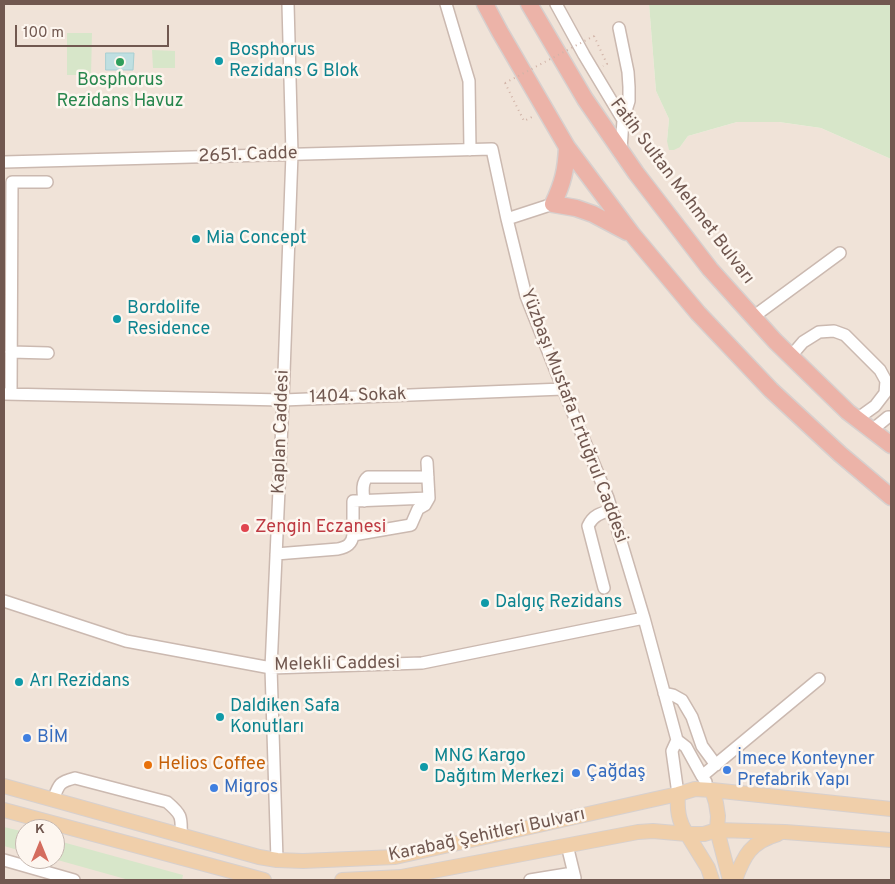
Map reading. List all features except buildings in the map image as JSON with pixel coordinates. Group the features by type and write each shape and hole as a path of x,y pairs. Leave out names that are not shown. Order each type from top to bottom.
{"highway":[{"path":"486,4 500,32 567,147 632,234 698,313 771,390 840,454 891,497"},
{"name":"Fatih Sultan Mehmet Bulvarı","path":"529,4 581,93 636,173 710,269 775,342 848,412 891,445"},
{"path":"567,147 564,177 553,204 576,208 593,214 632,234"}],"main road":[{"name":"Karabağ Şehitleri Bulvarı","path":"4,786 259,856 277,860 303,861 396,857 695,789 891,809"},
{"path":"712,790 718,816 717,830 730,880"},
{"path":"678,794 677,806 682,827 708,868 712,880"},
{"path":"4,810 264,880"},
{"name":"Karabağ Şehitleri Bulvarı","path":"342,880 377,880 401,877 657,831 687,834 704,834 717,830 785,832 891,840"},
{"path":"735,880 744,858 751,848 760,841 785,832"}],"street":[{"name":"Kaplan Caddesi","path":"277,860 271,668 292,154 288,4"},
{"path":"446,4 469,81 470,150"},
{"path":"556,4 623,120"},
{"path":"619,28 628,72 629,87 629,101 623,120 621,150"},
{"name":"2651. Cadde","path":"4,162 492,149"},
{"name":"Yüzbaşı Mustafa Ertuğrul Caddesi","path":"492,149 526,296 562,389 608,498 644,618 677,740 686,747 712,790"},
{"path":"7,394 11,352 12,182 47,182"},
{"path":"507,219 553,204"},
{"path":"753,317 840,253"},
{"path":"791,356 803,342 819,332 834,331 845,335 880,370 886,381 885,393 875,406 858,419"},
{"path":"11,352 48,352"},
{"name":"1404. Sokak","path":"7,394 283,400 562,389"},
{"path":"872,430 888,417 891,417"},
{"path":"353,535 411,525 418,509 425,505 429,498 427,462"},
{"path":"364,501 363,487 365,479 368,477 428,477"},
{"path":"276,554 347,547 353,535 353,501 429,498"},
{"path":"604,588 588,526 591,519 601,513 612,510"},
{"name":"Melekli Caddesi","path":"4,601 126,641 271,668 422,663 644,618"},
{"path":"702,776 819,679"},
{"path":"664,693 682,700 692,717 702,746 716,765"},
{"name":"Yüzbaşı Mustafa Ertuğrul Caddesi","path":"677,740 672,751 678,794"},
{"path":"53,800 57,789 63,781 75,778 167,802 178,811 182,821 181,835"},
{"path":"530,880 574,876 567,846"},
{"path":"4,860 74,880"}],"path":[{"path":"524,121 505,84 594,36 607,64 602,67"}],"shaded area":[{"path":"4,4 649,4 656,91 669,119 667,141 680,147 688,136 737,122 779,122 821,128 891,159 891,880 4,880"}],"green space":[{"path":"649,4 891,4 891,159 821,128 779,122 737,122 688,136 680,147 669,150 667,141 669,119 656,91"},
{"path":"67,33 92,33 91,75 67,75"},
{"path":"152,50 175,51 175,68 153,68"},
{"path":"4,827 15,830 15,849 4,846"},
{"path":"65,843 183,875 182,880 129,880 65,862"}],"water":[{"name":"Bosphorus Rezidans Havuz","path":"106,53 134,53 133,70 106,70"}],"place":[{"name":"Bosphorus Rezidans G Blok","path":"219,61"},
{"name":"Bosphorus Rezidans Havuz","path":"120,62"},
{"name":"Mia Concept","path":"196,239"},
{"name":"Bordolife Residence","path":"117,319"},
{"name":"Zengin Eczanesi","path":"245,528"},
{"name":"Dalgıç Rezidans","path":"485,603"},
{"name":"Arı Rezidans","path":"19,682"},
{"name":"Daldiken Safa Konutları","path":"220,717"},
{"name":"BİM","path":"27,738"},
{"name":"Helios Coffee","path":"148,765"},
{"name":"MNG Kargo Dağıtım Merkezi","path":"424,767"},
{"name":"İmece Konteyner Prefabrik Yapı","path":"727,770"},
{"name":"Çağdaş","path":"576,773"},
{"name":"Migros","path":"214,788"}]}
